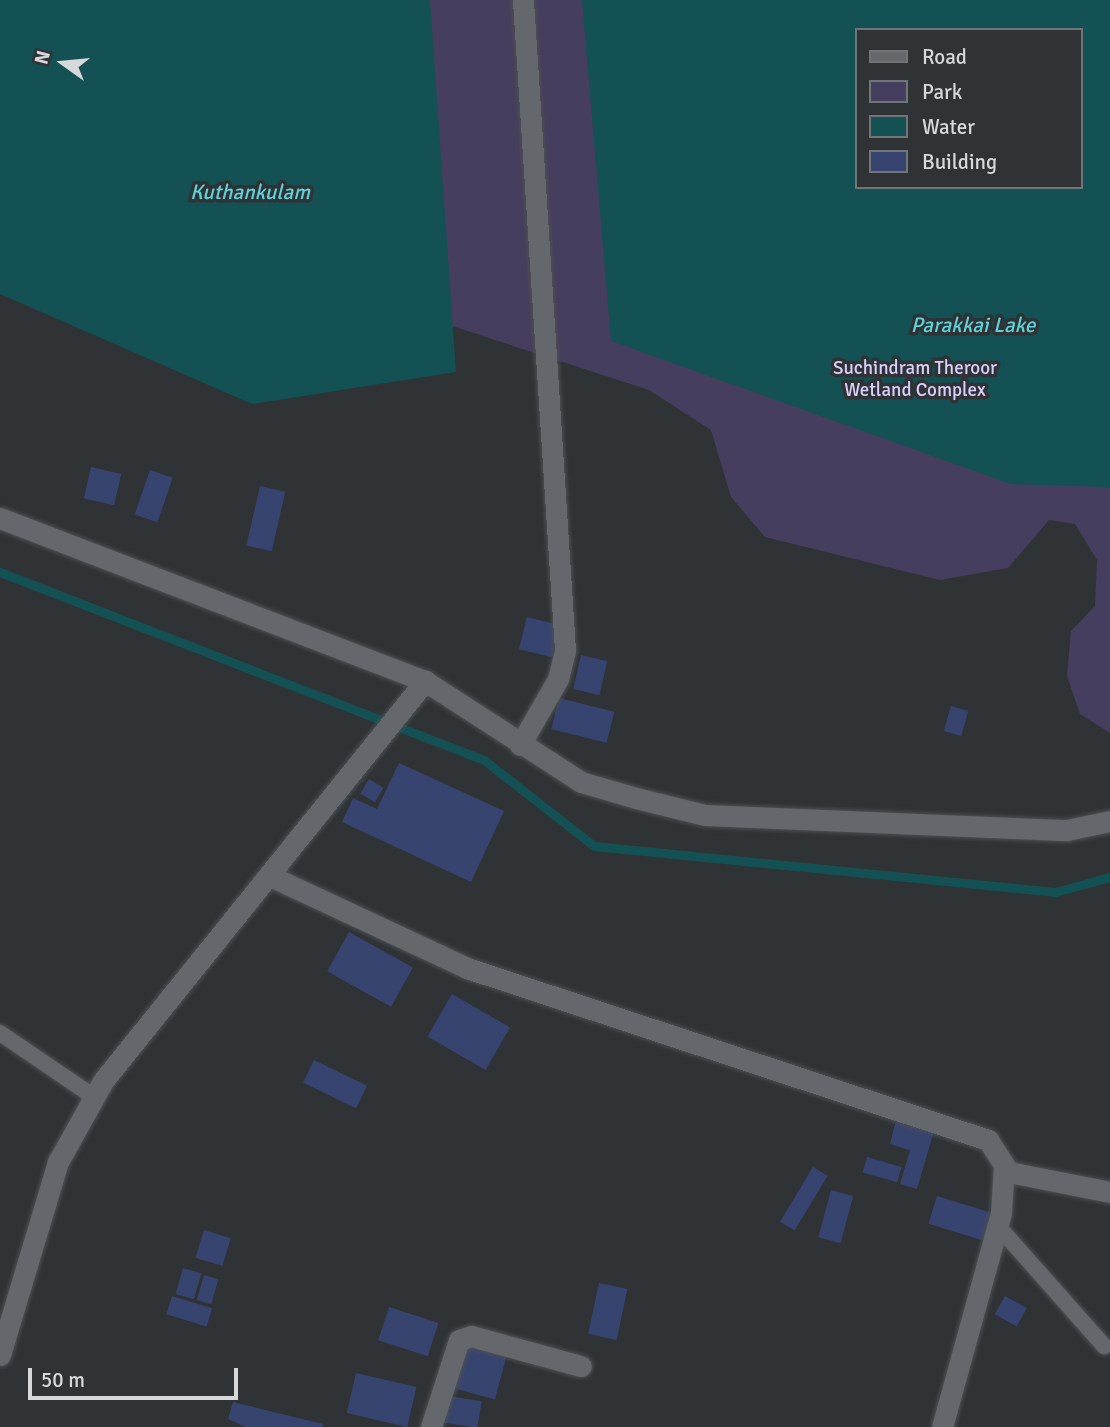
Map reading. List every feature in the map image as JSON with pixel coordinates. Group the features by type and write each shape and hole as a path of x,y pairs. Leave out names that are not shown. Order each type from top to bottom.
{"street":[{"path":"520,745 558,679 565,650 523,0"},
{"path":"0,519 425,681 581,782 705,815 1067,830 1110,821"},
{"path":"0,1355 58,1162 94,1097 270,876 409,708 425,681"},
{"path":"270,876 467,968 970,1131 1001,1154 1004,1171 998,1226 942,1427"},
{"path":"1004,1171 1110,1192"},
{"path":"431,1427 459,1340 471,1336 581,1366"}],"lane":[{"path":"0,1033 94,1097"},
{"path":"998,1226 1104,1346"}],"green space":[{"name":"Suchindram Theroor Wetland Complex","path":"0,0 1110,0 1110,733 1080,714 1067,676 1071,631 1095,606 1097,560 1075,524 1049,520 1008,568 940,580 765,537 731,497 711,430 649,390 357,295"}],"water":[{"name":"Kuthankulam","path":"0,0 430,0 456,372 252,404 0,294"},
{"name":"Parakkai Lake","path":"582,0 1110,0 1110,487 1011,484 611,341"}],"building":[{"path":"91,467 121,474 114,505 84,498"},
{"path":"150,470 173,478 157,522 135,514"},
{"path":"260,486 285,492 272,551 246,545"},
{"path":"527,617 560,625 552,657 519,649"},
{"path":"581,655 607,661 599,695 573,689"},
{"path":"559,698 614,712 607,743 551,729"},
{"path":"951,706 968,711 961,736 944,731"},
{"path":"399,763 504,811 471,882 342,822 353,798 377,809"},
{"path":"369,779 384,788 375,802 360,794"},
{"path":"349,932 413,967 391,1007 327,971"},
{"path":"452,994 510,1028 486,1070 428,1036"},
{"path":"314,1060 367,1086 356,1108 303,1082"},
{"path":"898,1113 936,1124 917,1189 900,1184 910,1150 890,1144"},
{"path":"867,1157 902,1167 897,1182 863,1172"},
{"path":"813,1167 828,1176 795,1231 780,1222"},
{"path":"831,1190 853,1196 841,1243 818,1237"},
{"path":"937,1196 992,1213 983,1240 929,1224"},
{"path":"204,1230 231,1238 222,1266 196,1258"},
{"path":"183,1268 201,1273 194,1299 176,1294"},
{"path":"204,1275 218,1279 211,1304 197,1300"},
{"path":"599,1283 627,1289 617,1340 588,1334"},
{"path":"172,1296 212,1308 207,1326 166,1314"},
{"path":"1005,1296 1027,1308 1017,1326 995,1314"},
{"path":"389,1307 438,1323 428,1356 378,1340"},
{"path":"466,1345 507,1356 495,1399 454,1388"},
{"path":"356,1373 416,1387 407,1427 347,1413"},
{"path":"449,1396 482,1401 478,1427 445,1423"},
{"path":"233,1402 323,1424 322,1427 246,1427 228,1419"}],"waterway":[{"path":"0,572 484,760 594,846 1055,892 1110,877"}]}
